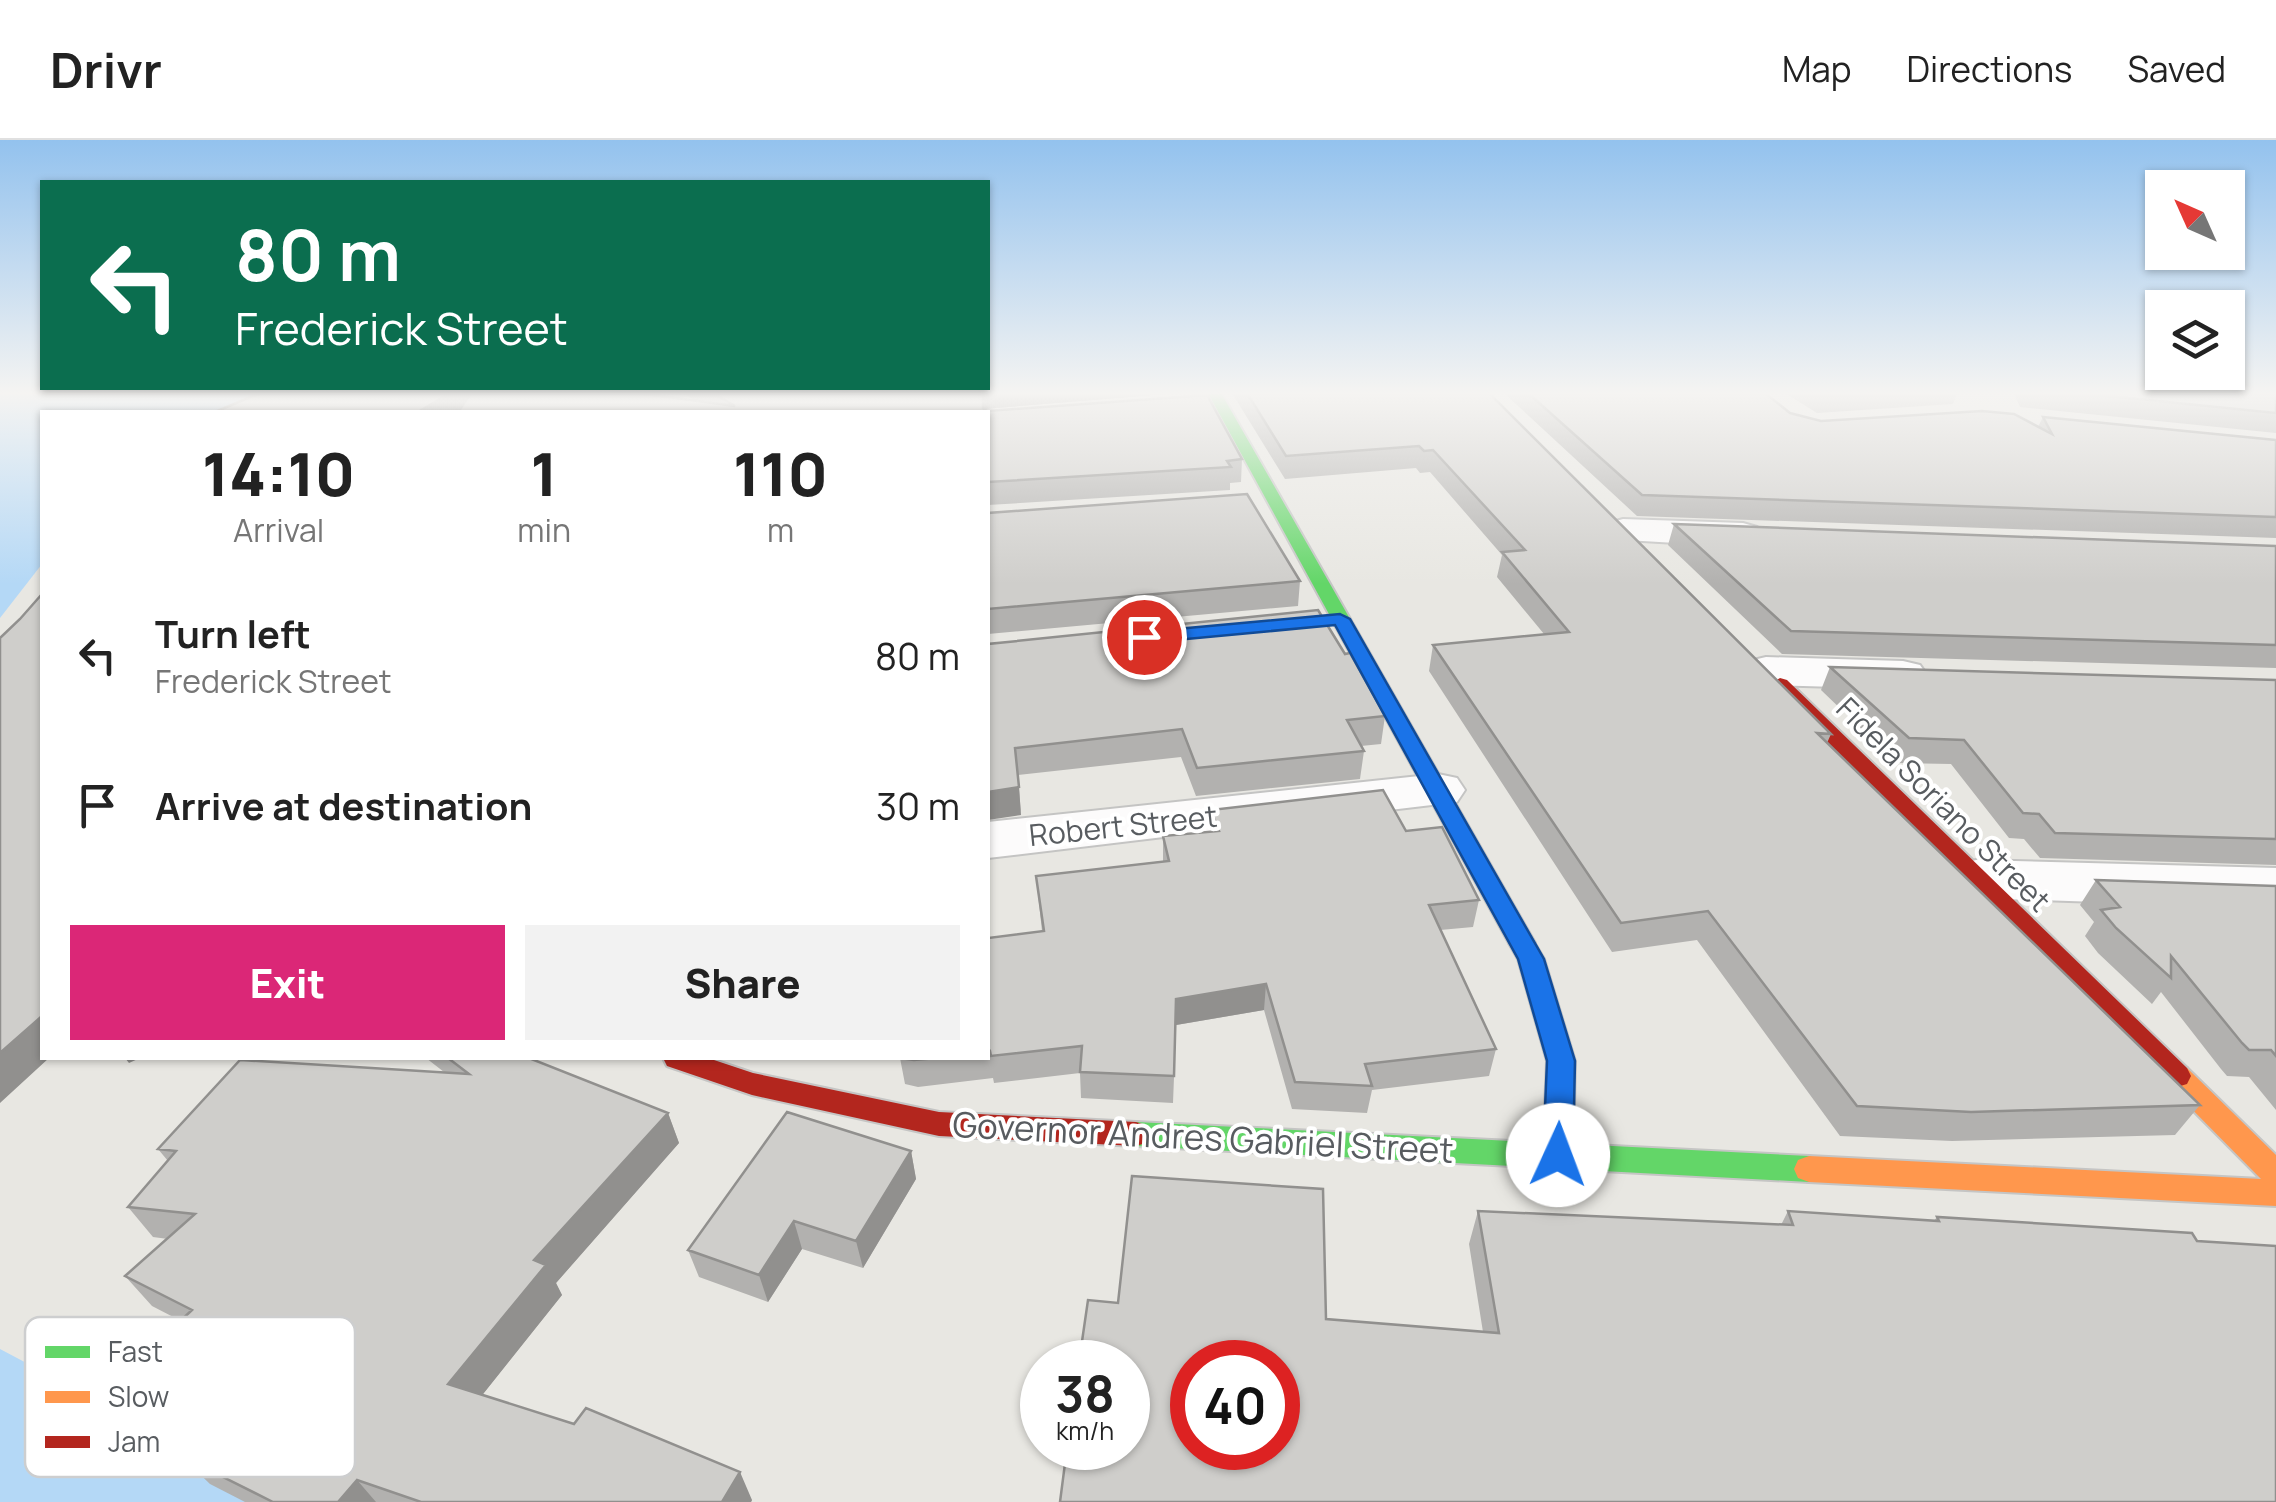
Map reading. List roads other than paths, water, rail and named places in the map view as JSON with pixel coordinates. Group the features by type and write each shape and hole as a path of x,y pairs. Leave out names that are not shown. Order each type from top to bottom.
{"street":[{"path":"1251,457 1278,502 1321,621 1438,790 1531,959 1561,1061 1558,1155"},
{"path":"1239,504 1278,502"},
{"path":"1616,524 1782,536"},
{"path":"1616,524 1652,559"},
{"path":"1759,664 1942,676"},
{"name":"Fidela Soriano Street","path":"1759,664 2276,1174"},
{"name":"Robert Street","path":"990,840 1438,790"},
{"path":"1976,878 2276,888"},
{"name":"Governor Andres Gabriel Street","path":"684,1060 752,1084 939,1124 2276,1194"}],"water":[{"path":"0,457 40,457 40,567 0,618"},
{"path":"0,1349 25,1362 25,1477 242,1477 289,1502 0,1502"}]}
